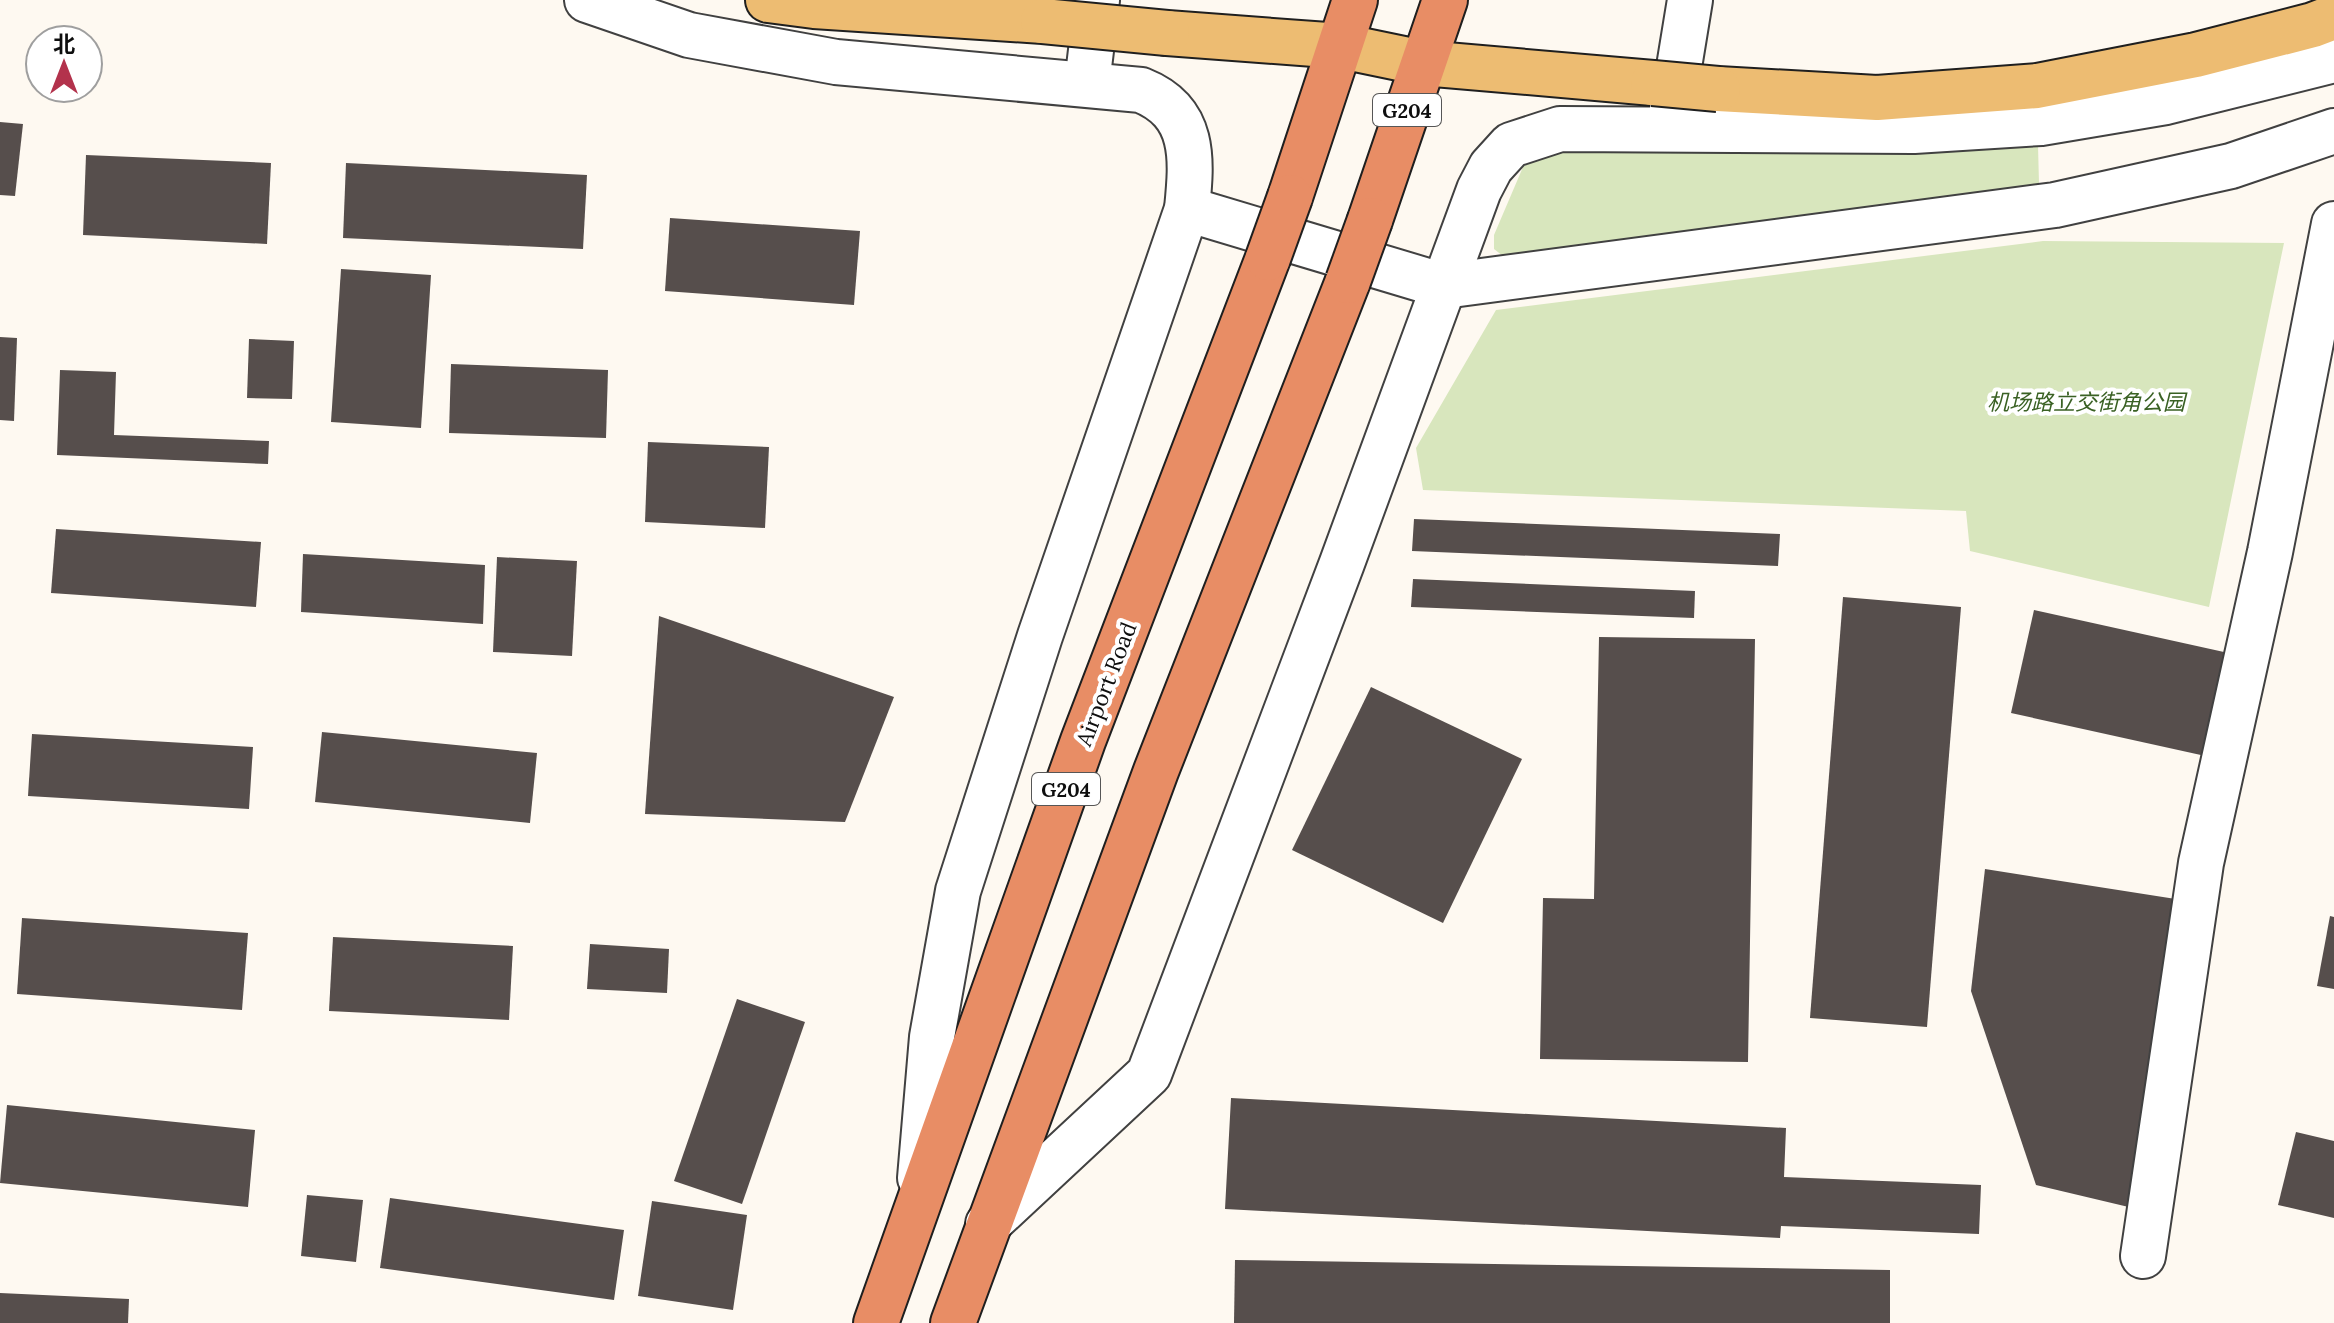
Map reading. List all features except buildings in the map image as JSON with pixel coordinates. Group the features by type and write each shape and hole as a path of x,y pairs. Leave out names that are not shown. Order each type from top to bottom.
{"highway":[{"name":"G204","path":"1341,46 1355,0"},
{"name":"G204","path":"953,1323 1156,771 1348,281 1445,0"},
{"name":"Airport Road","path":"876,1323 1089,727 1268,258 1341,46"}],"main road":[{"path":"768,0 1341,46 1423,63 1718,89 1877,98 2037,86 2196,55 2334,17"}],"lane":[{"path":"587,0 689,35 836,62 1141,90 1166,103 1178,117 1188,143 1192,163 1187,209 1040,636 958,891 932,1037 919,1200"},
{"path":"1087,84 1097,0"},
{"path":"1669,129 1690,0"},
{"path":"988,1224 1149,1074 1479,190 1491,167 1511,145 1560,129 1914,131 2041,123 2166,102 2334,60"},
{"path":"1187,209 1444,286 2055,205 2231,166 2334,131"},
{"path":"2143,1256 2201,863 2270,552 2334,224"}],"green space":[{"path":"2038,145 2039,184 1941,201 1503,256 1494,249 1494,235 1523,167 1537,150 1555,146 1891,154"},
{"name":"机场路立交街角公园","path":"2043,241 2284,243 2209,607 1970,551 1966,511 1423,490 1416,448 1496,310"}]}
